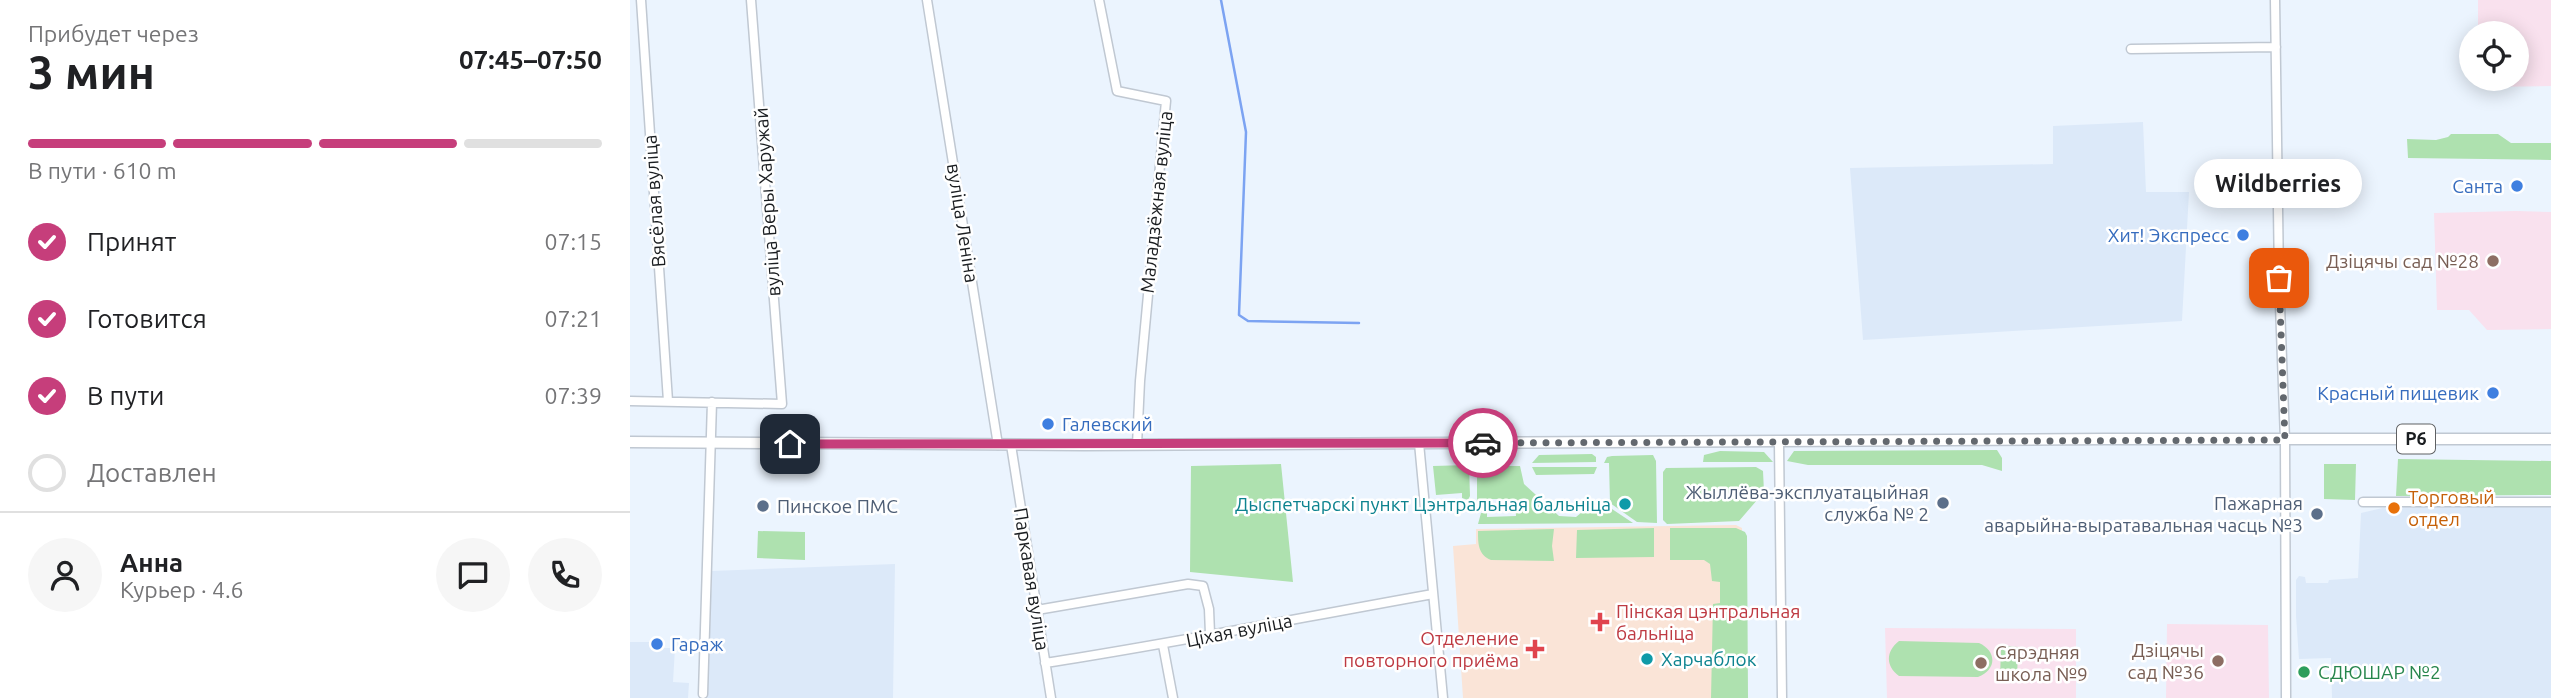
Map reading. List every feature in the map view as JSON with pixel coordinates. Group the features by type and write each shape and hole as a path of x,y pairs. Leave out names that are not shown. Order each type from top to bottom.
{"main road":[{"name":"Р6","path":"630,442 1137,445 2551,439"}],"street":[{"name":"Вясёлая вуліца","path":"641,0 668,401"},
{"name":"вуліца Веры Харужай","path":"712,402 782,404 751,0"},
{"name":"вуліца Леніна","path":"927,0 998,445"},
{"name":"Маладзёжная вуліца","path":"1099,0 1117,91 1166,101 1141,368 1137,445"},
{"path":"2275,0 2279,278 2285,440 2286,698"},
{"path":"2131,49 2276,47"},
{"path":"630,401 712,402 703,694"},
{"path":"1419,443 1443,698"},
{"path":"1779,443 1782,698"},
{"name":"Паркавая вуліца","path":"1010,445 1051,698"},
{"path":"2363,502 2551,502"},
{"path":"1037,610 1188,584 1203,586 1209,609 1210,634"},
{"name":"Ціхая вуліца","path":"1045,663 1163,645 1433,594"},
{"path":"1163,645 1173,698"}],"shaded area":[{"path":"2478,0 2551,0 2551,86 2529,86 2529,21 2478,21"},
{"path":"2143,122 2146,192 2189,192 2182,321 1863,340 1850,168 2053,164 2053,126"},
{"name":"Дзіцячы сад №28","path":"2551,212 2551,329 2487,330 2469,310 2437,310 2434,213"},
{"path":"2391,506 2551,506 2551,698 2332,698 2331,658 2299,659 2296,580 2299,576 2305,577 2306,583 2328,583 2329,580 2358,578 2361,513"},
{"name":"Пінская цэнтральная бальніца","path":"1736,525 1742,528 1742,698 1463,698 1453,546 1476,544 1476,529"},
{"path":"895,564 893,698 707,698 712,571"},
{"name":"Дзіцячы сад №36","path":"2167,624 2268,625 2269,698 2166,698"},
{"name":"Сярэдняя школа №9","path":"1885,628 2076,629 2076,698 1887,698"},
{"path":"630,642 661,642 661,648 675,648 673,682 689,683 688,698 630,698"}],"green space":[{"path":"2451,134 2498,134 2511,143 2551,143 2551,160 2408,158 2407,139 2436,140"},
{"path":"1997,450 2002,458 2002,471 1982,465 1808,465 1787,461 1794,451"},
{"path":"1720,451 1764,452 1773,462 1703,462 1704,455"},
{"path":"1592,454 1596,457 1596,462 1532,463 1539,455"},
{"path":"1653,455 1656,461 1657,523 1637,522 1610,503 1609,463 1604,463 1607,457 1612,456"},
{"path":"2398,459 2551,461 2551,495 2396,496"},
{"path":"1281,464 1293,582 1190,572 1191,466"},
{"path":"2324,464 2356,464 2355,500 2324,499"},
{"path":"1469,465 1468,500 1462,498 1462,493 1436,495 1433,466"},
{"path":"1477,466 1520,466 1524,484 1559,516 1576,517 1587,508 1606,505 1633,523 1478,524 1481,513 1487,513 1487,517 1516,516 1515,499 1487,499 1486,506 1477,502"},
{"path":"1532,467 1597,467 1594,474 1536,475"},
{"path":"1756,467 1763,471 1764,492 1739,521 1667,524 1663,520 1663,472 1666,468"},
{"path":"1654,528 1654,557 1576,558 1577,530"},
{"path":"1670,528 1736,528 1747,536 1748,698 1711,698 1713,604 1720,603 1720,582 1712,581 1710,564 1704,560 1670,560"},
{"path":"1554,529 1554,561 1491,560 1481,552 1478,531"},
{"path":"758,531 805,532 805,560 757,558"},
{"path":"1899,641 1979,643 1992,655 1991,665 1989,670 1978,677 1899,676 1891,668 1889,658"},
{"path":"2001,646 2018,647 2017,681 2000,680"}],"waterway":[{"path":"1221,0 1246,132 1239,315 1248,321 1359,323"}],"way so far":[{"path":"1483,443 2285,440 2279,278"}],"place":[{"name":"Санта","path":"2517,186"},
{"name":"Хит! Экспресс","path":"2243,235"},
{"name":"Дзіцячы сад №28","path":"2493,261"},
{"name":"Wildberries","path":"2279,278"},
{"name":"Красный пищевик","path":"2493,393"},
{"name":"Галевский","path":"1048,424"},
{"name":"Жыллёва-эксплуатацыйная служба № 2","path":"1943,503"},
{"name":"Дыспетчарскі пункт Цэнтральная бальніца","path":"1625,504"},
{"name":"Пинское ПМС","path":"763,506"},
{"name":"Торговый отдел","path":"2394,508"},
{"name":"Пажарная аварыйна-выратавальная часць №3","path":"2317,514"},
{"name":"Пінская цэнтральная бальніца","path":"1600,622"},
{"name":"Гараж","path":"657,644"},
{"name":"Отделение повторного приёма","path":"1535,649"},
{"name":"Харчаблок","path":"1647,659"},
{"name":"Дзіцячы сад №36","path":"2218,661"},
{"name":"Сярэдняя школа №9","path":"1981,663"},
{"name":"СДЮШАР №2","path":"2304,672"}],"route":[{"path":"790,444 1084,446 1483,443"}]}
